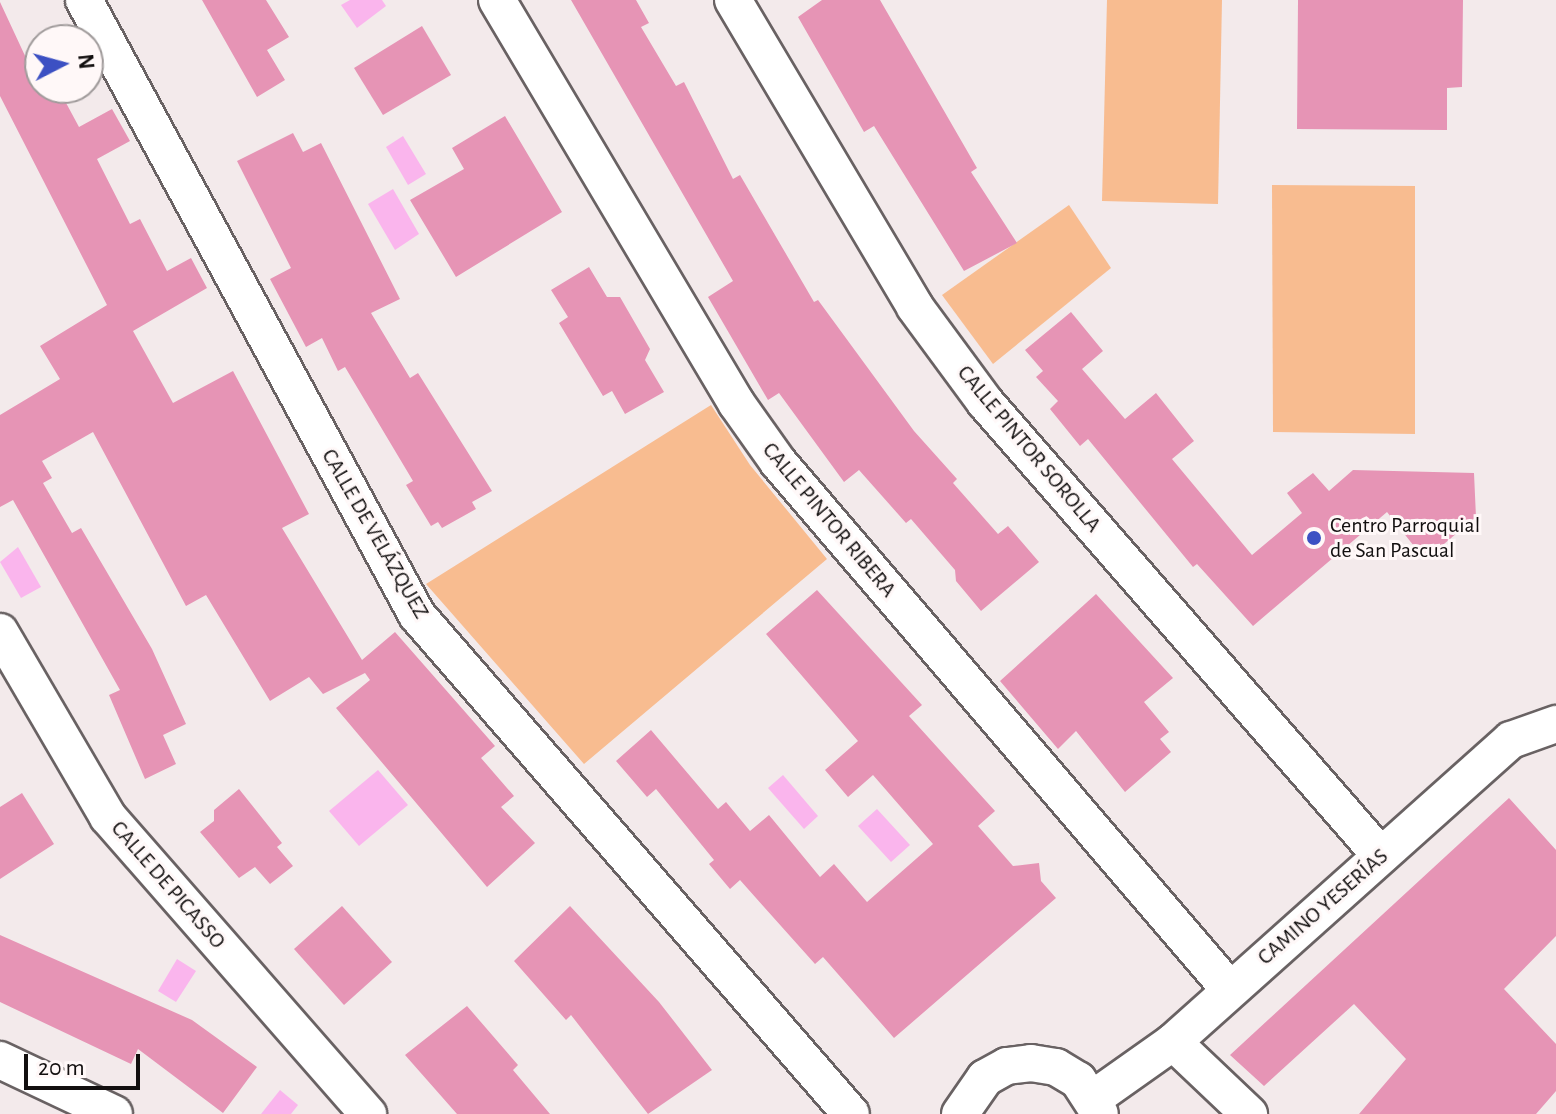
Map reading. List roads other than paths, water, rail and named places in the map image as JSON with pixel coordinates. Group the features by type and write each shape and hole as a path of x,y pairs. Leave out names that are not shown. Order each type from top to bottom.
{"street":[{"name":"CALLE DE VELÁZQUEZ","path":"84,0 417,615 851,1114"},
{"name":"CALLE PINTOR RIBERA","path":"497,0 729,390 778,462 1230,990"},
{"name":"CALLE PINTOR SOROLLA","path":"733,0 915,307 985,402 1381,856"},
{"name":"CALLE DE PICASSO","path":"0,632 108,817 368,1114"},
{"name":"CAMINO YESERÍAS","path":"1097,1106 1511,740 1556,724"},
{"path":"1173,1042 1249,1114"},
{"path":"0,1060 114,1114"},
{"path":"960,1114 985,1078 1007,1066 1031,1063 1067,1073 1097,1106"}],"place":[{"name":"Centro Parroquial de San Pascual","path":"1314,538"}]}
